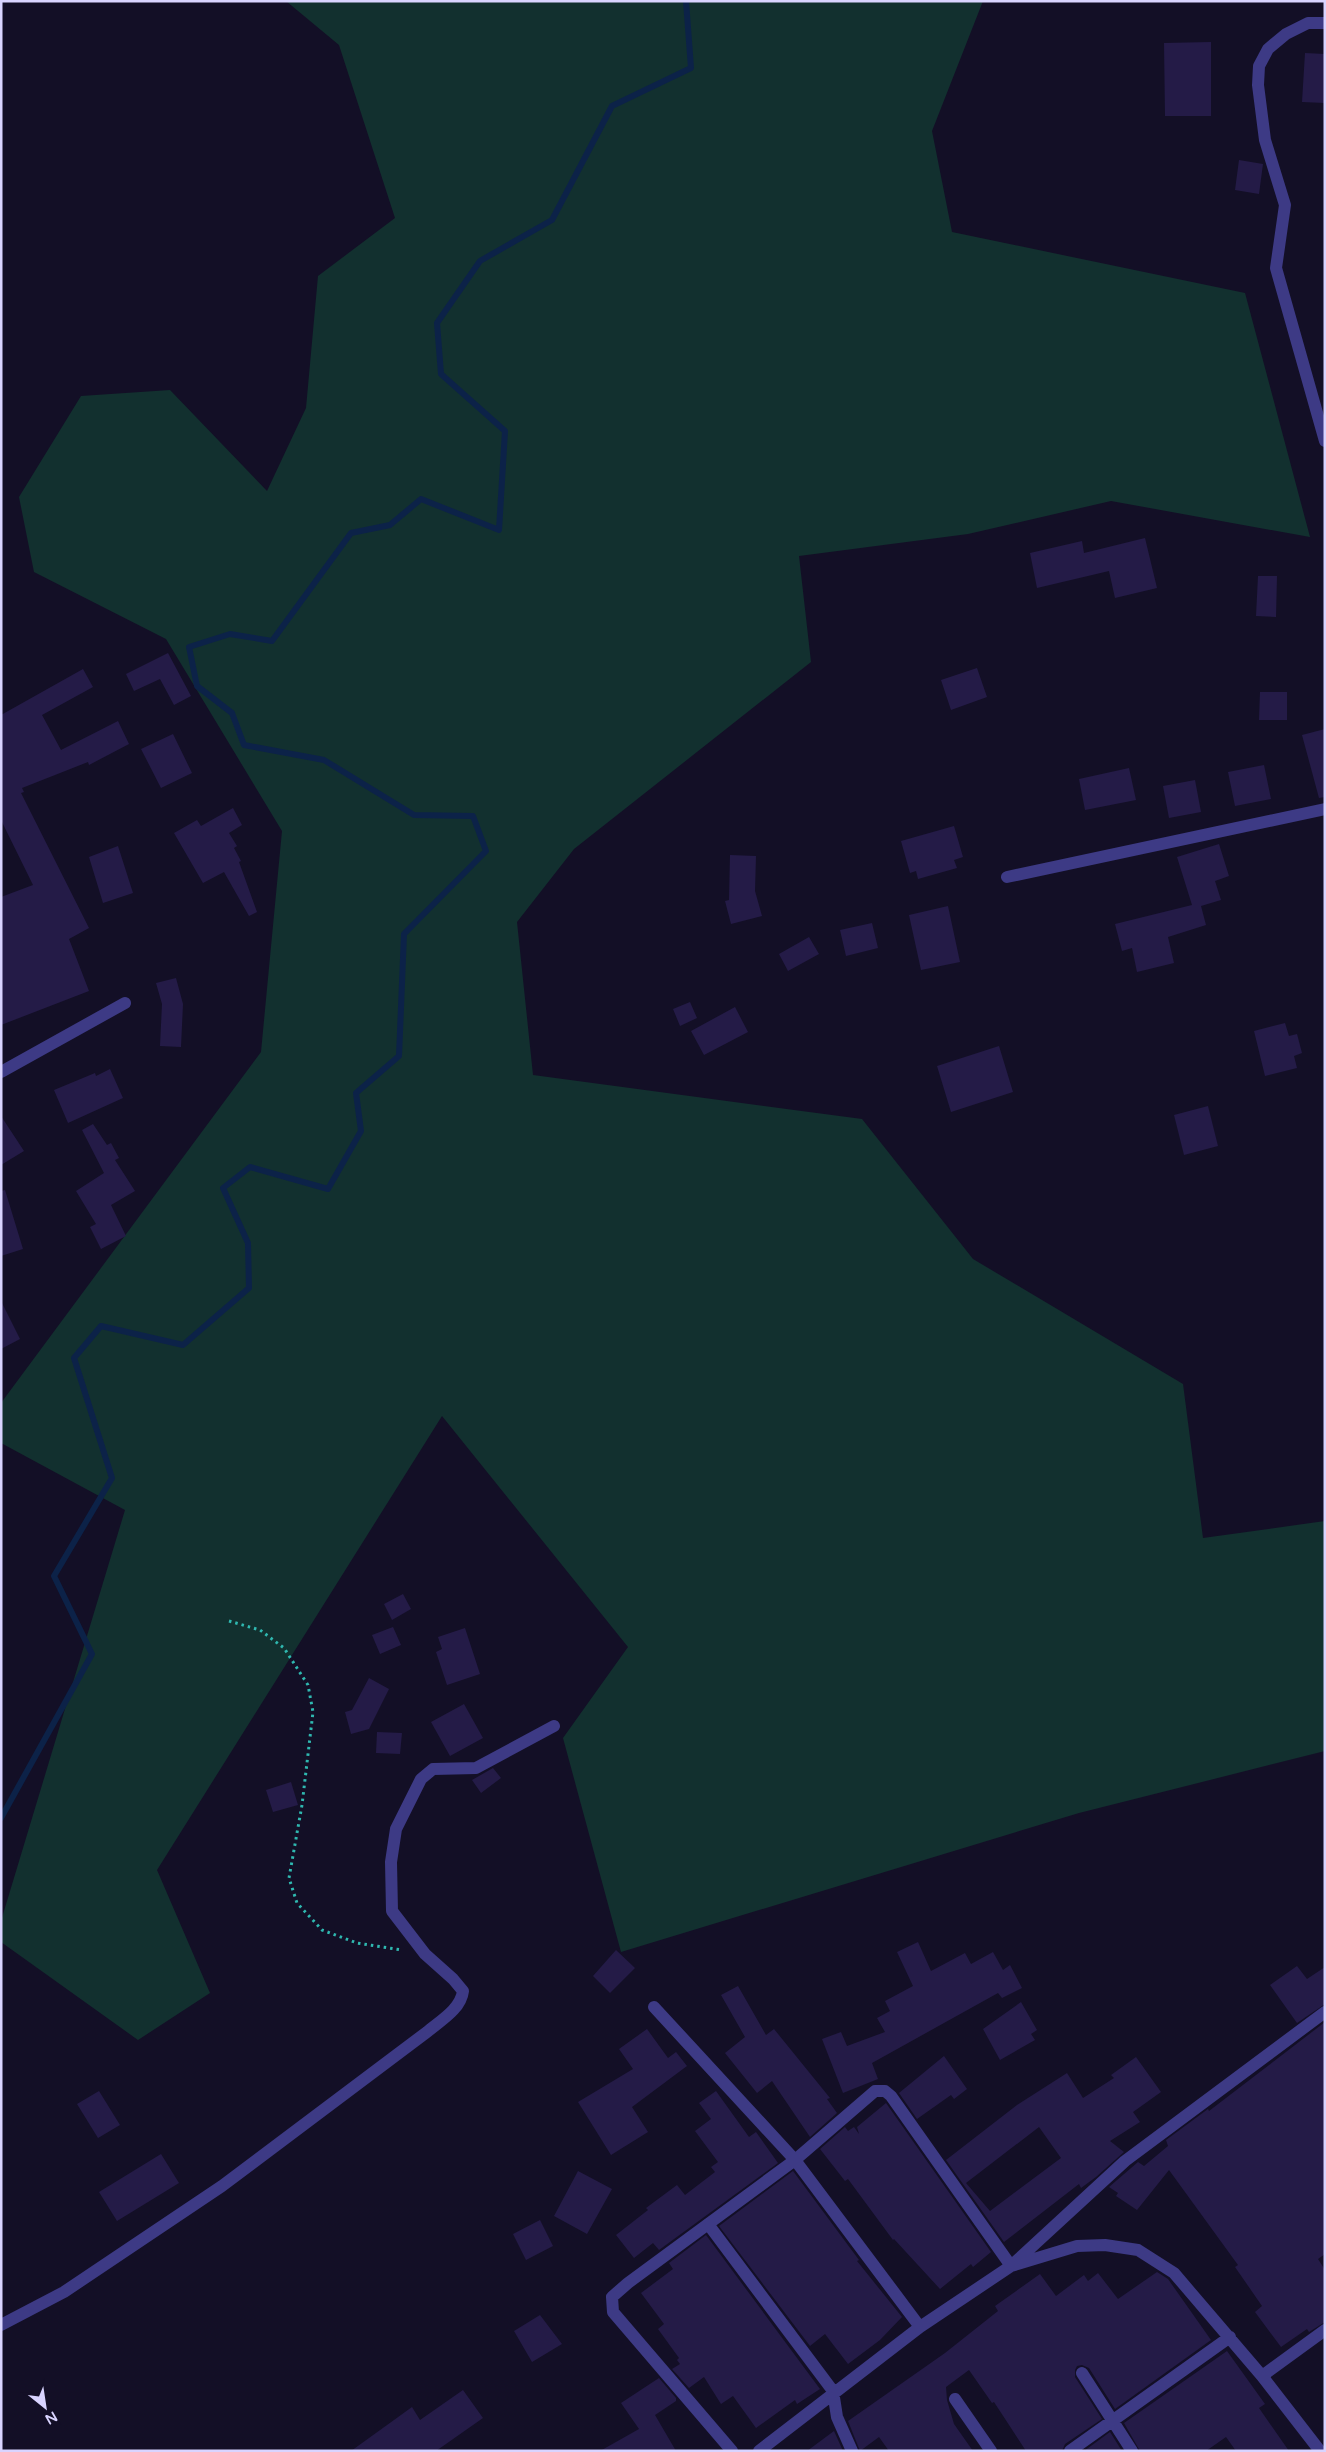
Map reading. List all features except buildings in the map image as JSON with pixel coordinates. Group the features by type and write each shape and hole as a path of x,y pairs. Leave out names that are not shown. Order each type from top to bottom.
{"street":[{"path":"1325,23 1308,24 1286,34 1268,49 1259,66 1258,85 1265,140 1285,205 1276,268 1325,441"},
{"path":"1007,877 1325,809"},
{"path":"1,1072 125,1003"},
{"path":"1,2325 64,2292 222,2186 454,2010 462,1999 462,1991 425,1954 392,1911 390,1895 391,1862 396,1829 421,1779 433,1769 476,1768 554,1726"},
{"path":"654,2007 795,2160 920,2327"},
{"path":"759,2451 833,2391 920,2327 1011,2266 1125,2161 1325,2012"},
{"path":"732,2451 613,2312 612,2297 795,2160 875,2091 885,2091 891,2096 1011,2266"},
{"path":"708,2224 833,2391 837,2417 852,2451"},
{"path":"1011,2266 1078,2246 1105,2245 1138,2250 1174,2273 1262,2376 1320,2451"},
{"path":"1262,2376 1325,2330"},
{"path":"1070,2451 1230,2337"},
{"path":"1082,2373 1132,2451"},
{"path":"955,2399 991,2451"}],"path":[{"path":"229,1622 260,1630 284,1648 308,1685 313,1712 302,1805 289,1878 297,1903 322,1930 357,1943 425,1954"}],"green space":[{"path":"286,1 983,1 932,131 952,232 1245,293 1310,537 1111,501 968,534 799,556 811,662 574,849 517,922 533,1075 862,1119 973,1259 1183,1384 1203,1538 1325,1521 1325,1751 1079,1813 621,1952 563,1738 628,1647 442,1416 157,1870 210,1993 138,2040 1,1942 1,1921 125,1510 1,1443 1,1403 261,1052 282,831 166,639 34,572 19,497 81,396 170,390 267,491 306,408 318,276 395,218 339,45"}],"waterway":[{"path":"1,1818 92,1654 54,1576 112,1478 74,1358 101,1326 183,1345 249,1288 248,1243 223,1188 250,1167 328,1189 361,1131 356,1093 399,1056 404,934 486,851 473,816 414,815 324,760 244,745 232,713 197,686 189,647 230,634 272,641 351,533 390,525 421,499 499,530 505,431 441,374 437,323 480,261 552,220 612,106 691,68 686,1"}]}
